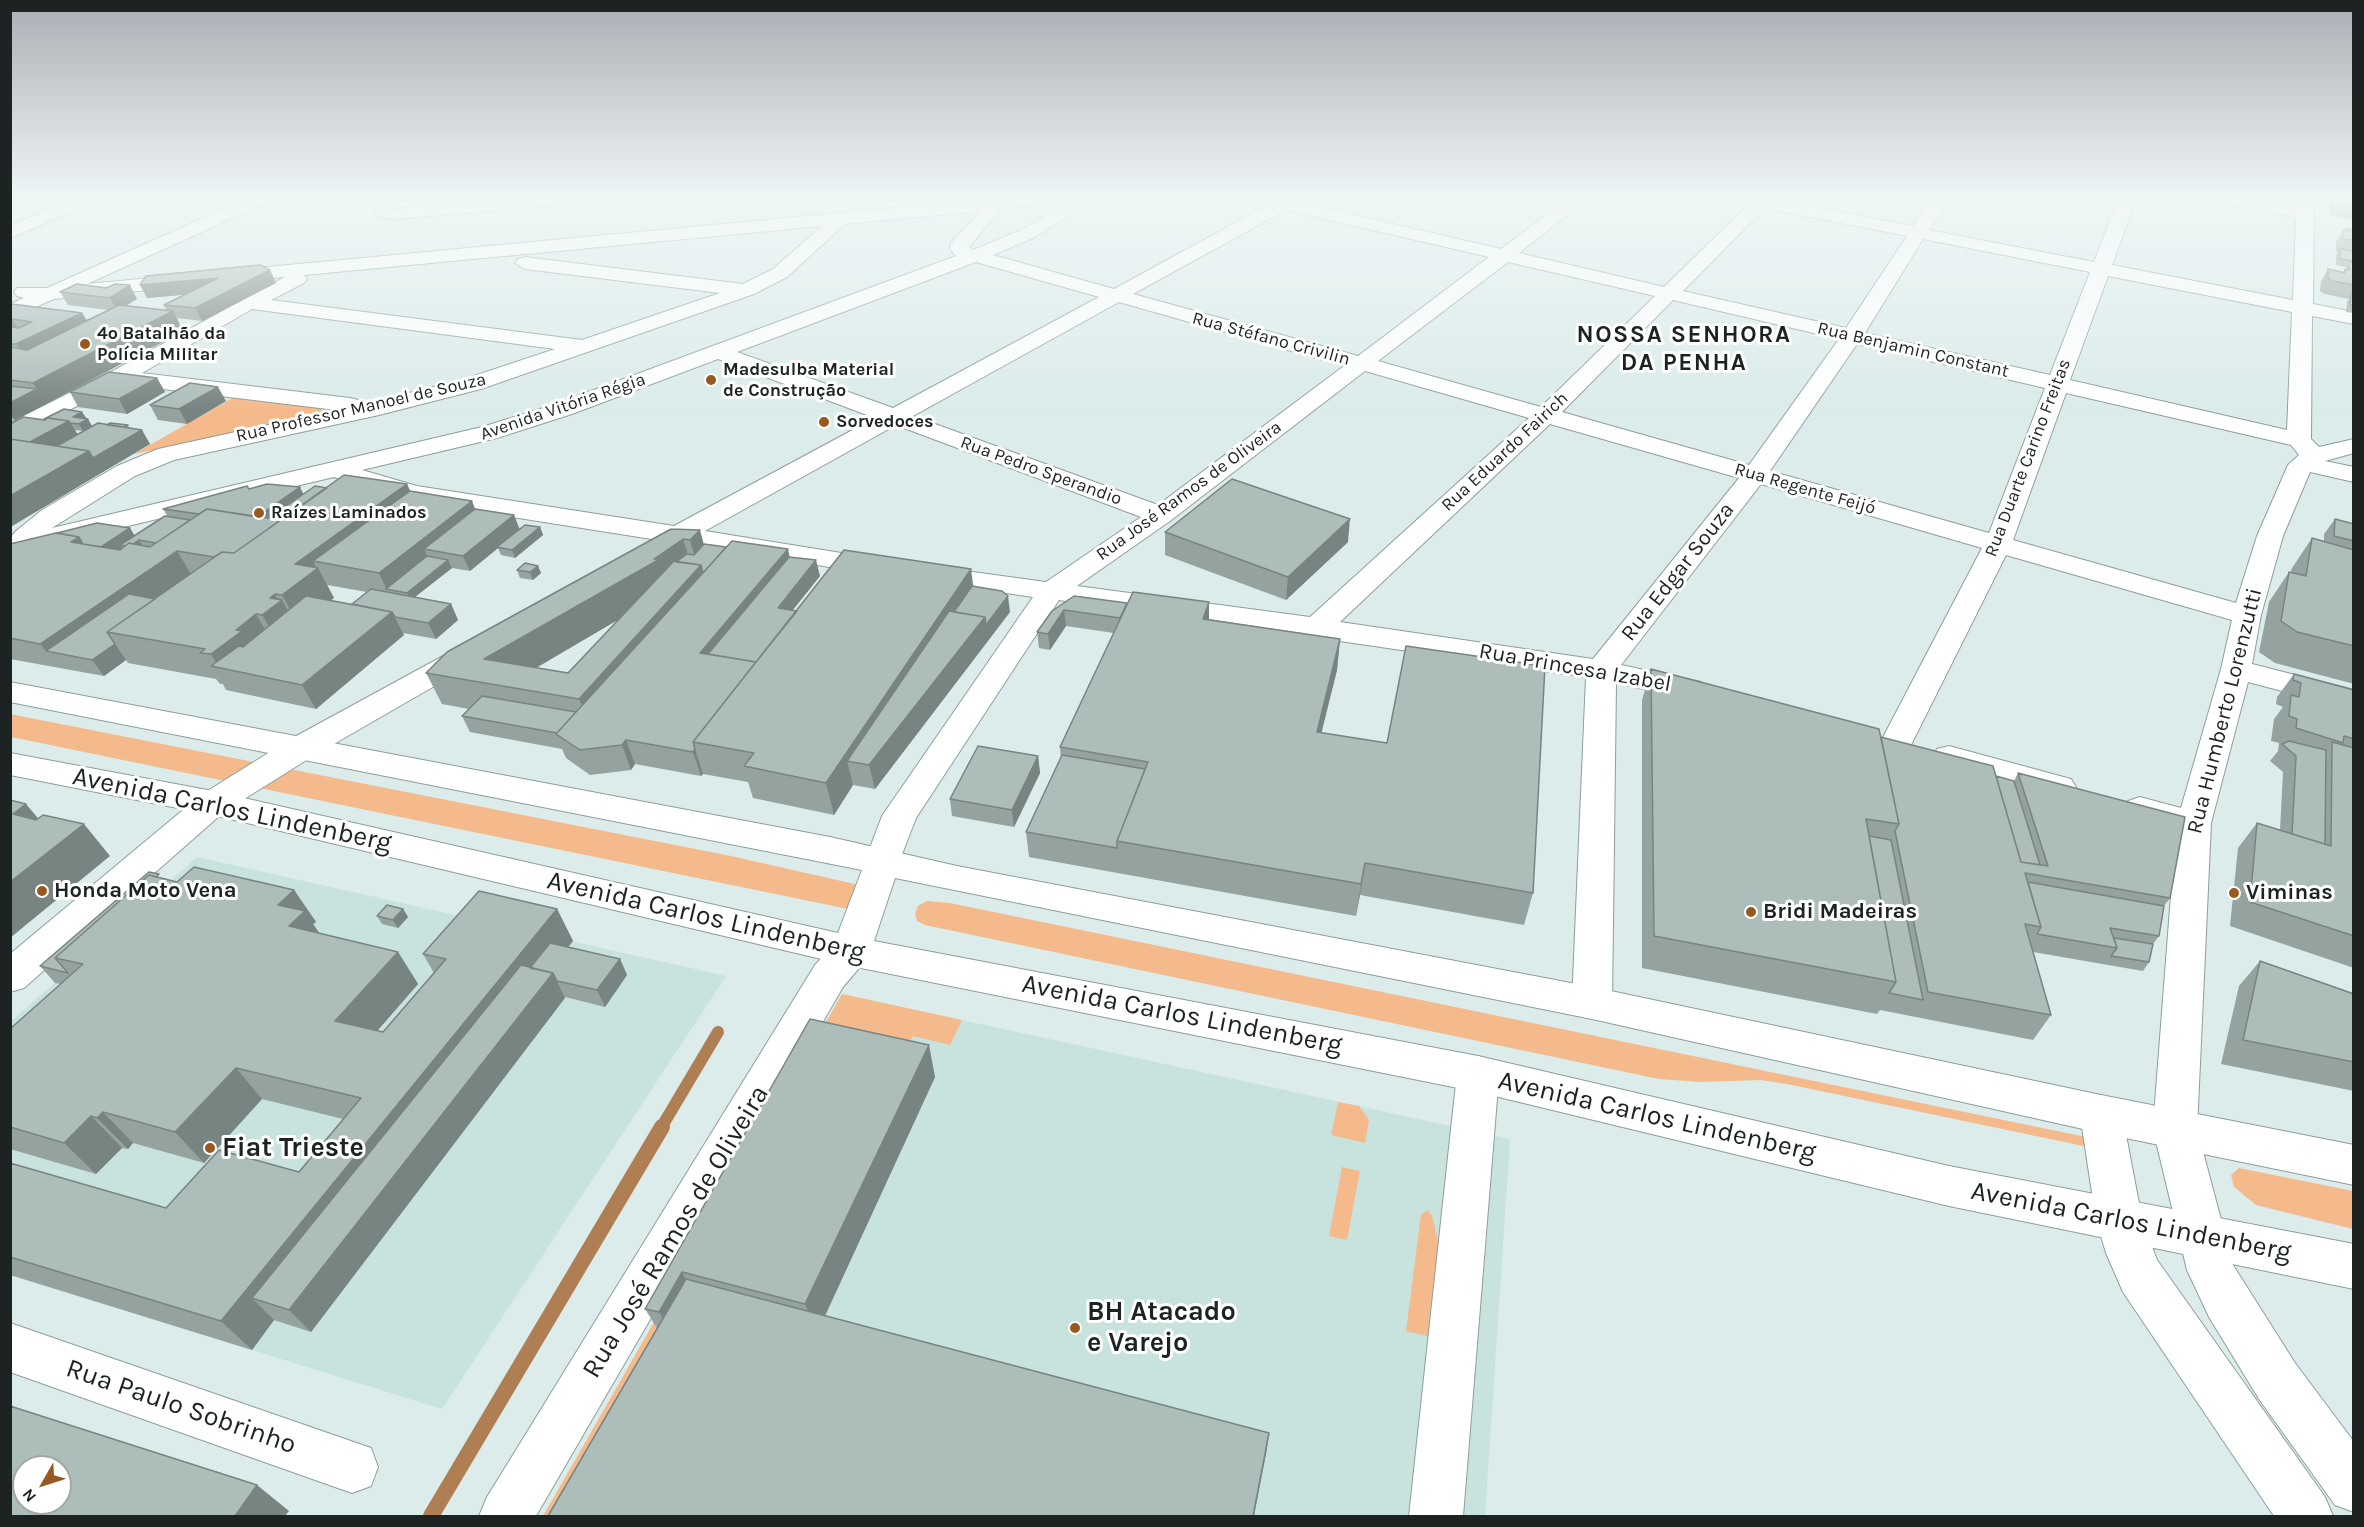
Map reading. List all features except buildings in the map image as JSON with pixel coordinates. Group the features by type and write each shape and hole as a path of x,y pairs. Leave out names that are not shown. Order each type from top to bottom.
{"street":[{"path":"17,295 77,268"},
{"path":"10,312 106,268"},
{"path":"17,295 333,268"},
{"path":"570,268 747,290"},
{"name":"Rua Professor Manoel de Souza","path":"13,545 51,516 126,471 167,453 379,408 473,384 747,290 766,282 785,268"},
{"name":"Avenida Vitória Régia","path":"13,545 489,433 564,409 942,268"},
{"name":"Rua Stéfano Crivilin","path":"1013,268 1362,363"},
{"path":"645,554 1164,268"},
{"name":"Rua José Ramos de Oliveira","path":"506,1516 829,976 851,951 899,816 1050,592 1161,515 1487,268"},
{"name":"Rua Benjamin Constant","path":"1560,268 2058,383 2306,453 2354,475"},
{"name":"Rua Eduardo Fairich","path":"1317,627 1546,414 1694,268"},
{"name":"Rua Edgar Souza","path":"1601,670 1755,475 1852,336 1894,268"},
{"name":"Rua Duarte Carino Freitas","path":"2100,268 1998,543 1885,740 2194,823"},
{"path":"2106,268 2354,318"},
{"path":"2304,268 2302,308 2306,453 2354,446"},
{"path":"10,432 119,377 249,303 316,270"},
{"path":"249,303 582,346"},
{"name":"Rua Pedro Sperandio","path":"718,352 1161,515"},
{"name":"Rua Regente Feijó","path":"1362,363 2247,615"},
{"path":"119,377 379,408"},
{"name":"Rua Humberto Lorenzutti","path":"2306,453 2270,536 2247,615 2236,669 2194,823 2175,1129 2211,1270 2226,1301 2277,1381 2354,1486"},
{"name":"Rua Princesa Izabel","path":"338,470 373,483 417,494 676,536 1050,592 1317,627 1601,670 1719,696"},
{"path":"10,977 213,803 301,748 489,642"},
{"path":"2236,669 2354,700"},
{"path":"1592,1003 1601,670"},
{"path":"10,692 882,861 957,879 1592,1003 2101,1114 2354,1166"},
{"name":"Avenida Carlos Lindenberg","path":"10,764 213,803 851,951 1478,1074 1949,1186 2354,1267"},
{"path":"1436,1516 1478,1074"},
{"path":"2101,1114 2119,1219 2129,1253 2140,1276 2306,1516"},
{"name":"Rua Paulo Sobrinho","path":"10,1347 352,1467"}],"shaded area":[{"path":"234,397 322,408 324,412 310,419 134,454"},
{"path":"10,714 731,856 859,885 858,911 11,737"},
{"name":"Fiat Trieste","path":"197,857 726,976 442,1409 11,1275 10,1022"},
{"path":"927,901 950,903 2091,1138 2093,1148 1787,1084 1761,1080 1701,1082 1659,1079 925,925 917,921 915,914 918,906"},
{"name":"BH Atacado e Varejo","path":"842,994 1510,1139 1485,1516 543,1516"},
{"path":"842,994 962,1020 950,1045 913,1036 897,1069 577,1516 543,1516"},
{"path":"1338,1102 1359,1106 1369,1120 1365,1143 1331,1135"},
{"path":"1342,1167 1360,1171 1347,1240 1329,1236"},
{"path":"2239,1168 2353,1191 2353,1229 2256,1205 2234,1187 2231,1175"},
{"path":"1428,1210 1432,1216 1439,1245 1431,1337 1406,1331 1421,1214"}],"waterway":[{"path":"661,1128 718,1032"},
{"path":"431,1516 662,1127"}],"place":[{"name":"4º Batalhão da Polícia Militar","path":"85,344"},
{"name":"Madesulba Material de Construção","path":"711,380"},
{"name":"Sorvedoces","path":"824,422"},
{"name":"Raízes Laminados","path":"259,513"},
{"name":"Honda Moto Vena","path":"42,891"},
{"name":"Viminas","path":"2234,893"},
{"name":"Bridi Madeiras","path":"1751,912"},
{"name":"Fiat Trieste","path":"210,1148"},
{"name":"BH Atacado e Varejo","path":"1075,1328"}],"district":[{"name":"NOSSA SENHORA DA PENHA","path":"1684,349"}]}
